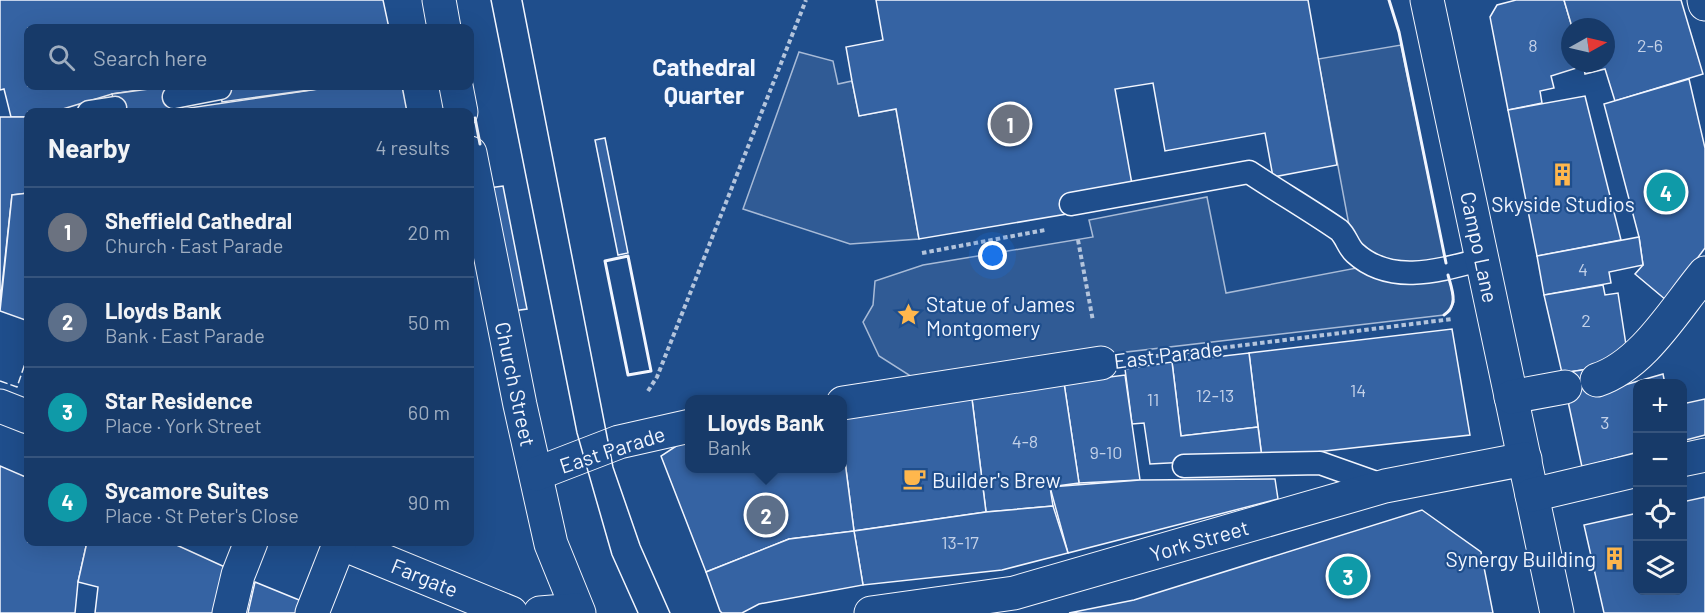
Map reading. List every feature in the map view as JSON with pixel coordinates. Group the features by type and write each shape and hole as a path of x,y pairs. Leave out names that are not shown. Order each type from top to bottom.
{"street":[{"path":"439,0 443,24"},
{"name":"Campo Lane","path":"1427,0 1557,613"},
{"path":"1704,0 1705,4"},
{"path":"457,90 460,108"},
{"name":"Church Street","path":"474,196 479,250 536,474 551,544 578,612"},
{"path":"1597,380 1619,371 1639,354 1705,273"},
{"name":"East Parade","path":"847,402 1101,363"},
{"path":"1511,397 1565,387"},
{"path":"0,406 24,415"},
{"name":"East Parade","path":"536,474 619,442 685,427"},
{"path":"1687,459 1705,454"},
{"name":"York Street","path":"871,613 1014,593 1385,486 1525,459"},
{"path":"1532,495 1633,471"},
{"path":"229,613 238,575 249,546"},
{"path":"312,613 337,546"},
{"name":"Fargate","path":"349,546 511,613"},
{"path":"540,613 578,612"}],"lane":[{"path":"174,97 210,90"},
{"path":"1073,214 1249,172 1342,232 1354,252 1378,267 1404,274 1447,268 1483,259"},
{"path":"1184,466 1320,463 1385,486"}],"path":[{"path":"619,442 631,415 657,377 806,0"},
{"path":"922,253 1073,214 1101,363"},
{"name":"East Parade","path":"1101,363 1494,313"}],"shaded area":[{"path":"1401,45 1454,302 1450,311 1444,315 912,377 879,356 863,322 873,305 875,281 923,265 1093,237 1089,220 1207,197 1226,293 1357,268 1318,59"},
{"path":"799,52 833,61 838,84 852,81 859,116 896,109 919,239 850,244 743,209"}],"building":[{"path":"0,0 383,0 388,24 24,24 24,90 140,90 112,94 66,108 24,108 24,117 11,117 4,89 0,90"},
{"path":"876,0 1308,0 1337,165 1273,177 1265,133 1165,151 1153,83 1115,89 1132,184 1067,214 919,239 896,109 859,116 852,81 846,47 883,40"},
{"path":"1516,0 1564,0 1569,18 1561,18 1561,72 1564,72 1551,76 1554,88 1540,91 1542,103 1508,110 1490,17 1497,5"},
{"path":"1564,0 1681,0 1703,74 1615,101 1606,72 1615,72 1615,18 1569,18"},
{"path":"1689,79 1705,148 1705,248 1666,300 1635,274 1643,265 1639,237 1604,104"},
{"path":"142,90 172,90 176,108 115,108 112,94"},
{"path":"220,90 310,90 222,102"},
{"path":"312,90 403,90 406,108 190,108"},
{"name":"Skyside Studios","path":"1585,96 1621,240 1537,256 1508,110"},
{"path":"0,117 24,117 24,194 12,195 0,304"},
{"path":"605,138 628,253 618,255 595,140"},
{"path":"503,186 527,309 513,311 489,188"},
{"path":"24,194 24,320 0,311 12,195"},
{"path":"1639,237 1643,265 1609,272 1611,283 1544,295 1537,256"},
{"path":"1603,285 1605,295 1618,293 1626,345 1595,368 1562,373 1544,295"},
{"path":"1452,329 1470,435 1262,458 1249,353"},
{"path":"1249,353 1258,427 1181,436 1172,362"},
{"path":"1172,362 1181,436 1258,427 1262,458 1150,464 1144,423 1132,424 1125,369"},
{"path":"1595,368 1600,392 1633,383 1633,453 1582,467 1562,373"},
{"path":"1663,374 1664,379 1646,379"},
{"path":"1125,375 1140,480 1079,483 1064,383"},
{"path":"1064,383 1079,483 1050,487 1053,506 986,512 972,399"},
{"name":"Builder's Brew","path":"972,399 986,512 854,531 846,473 847,417"},
{"path":"1705,399 1705,435 1687,440 1687,403"},
{"path":"685,440 685,473 846,473 854,531 789,539 706,572 661,456"},
{"path":"0,466 24,476 24,546 86,546 78,582 75,613 0,613"},
{"path":"1275,479 1278,499 1068,553 1050,487 1140,480"},
{"name":"Synergy Building","path":"1705,497 1705,613 1604,613 1584,525 1633,514 1633,595 1687,595 1687,501"},
{"path":"1053,506 1068,553 1002,570 863,585 854,531 986,512"},
{"path":"1422,510 1481,552 1493,613 1069,613 1134,600"},
{"path":"854,531 863,585 759,604 742,613 722,613 720,611 706,572 789,539"},
{"path":"86,546 179,546 227,568 216,613 95,613 98,587 78,582"},
{"path":"255,582 304,602 301,613 248,613"}],"tram line":[{"path":"491,0 577,433 612,555 638,613"},
{"path":"522,0 613,467 640,545 670,613"}],"fence":[{"path":"0,381 17,387 24,367"}],"wall":[{"path":"1389,0 1399,32 1446,263"},
{"path":"475,118 480,144"},
{"path":"628,256 651,371 628,375 605,261 628,256"},
{"path":"1444,315 1452,307 1453,302 1448,275"}],"place":[{"name":"Sheffield Cathedral","path":"1010,124"},
{"name":"Skyside Studios","path":"1563,175"},
{"name":"Sycamore Suites","path":"1666,192"},
{"name":"Statue of James Montgomery","path":"908,315"},
{"name":"Builder's Brew","path":"914,479"},
{"name":"Lloyds Bank","path":"766,515"},
{"name":"Synergy Building","path":"1614,558"},
{"name":"Star Residence","path":"1348,576"}],"district":[{"name":"Cathedral Quarter","path":"704,80"}]}
